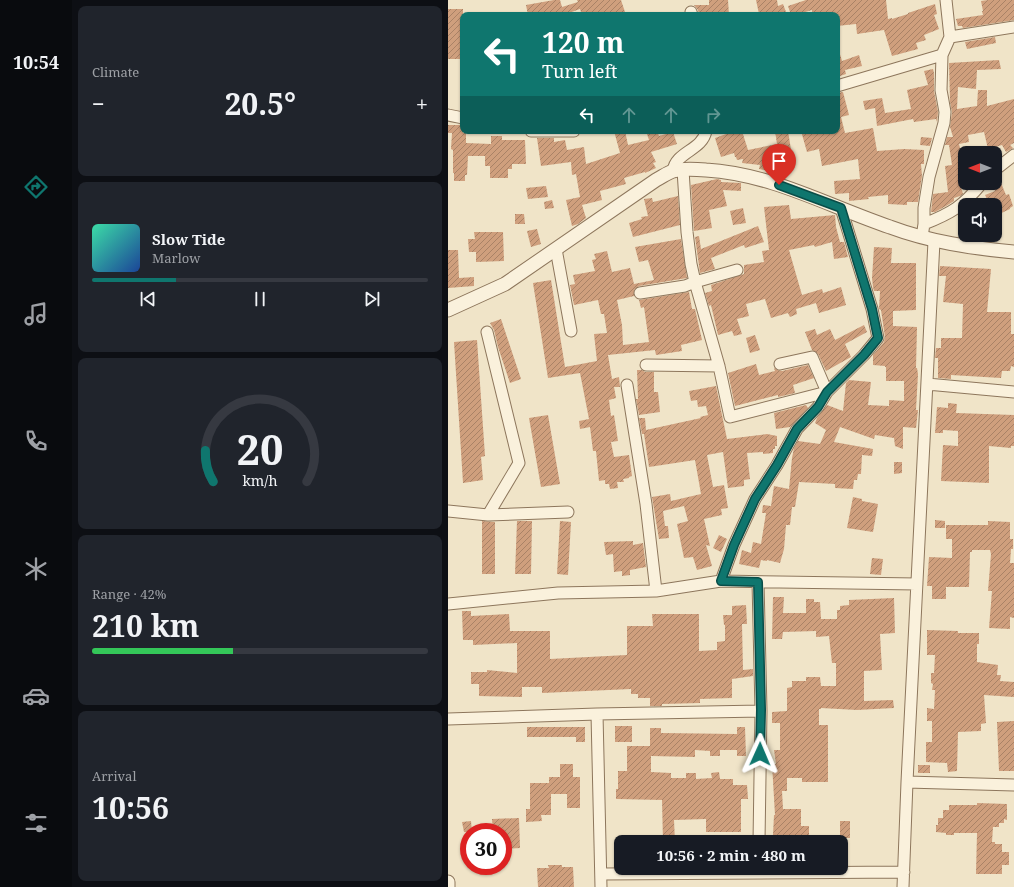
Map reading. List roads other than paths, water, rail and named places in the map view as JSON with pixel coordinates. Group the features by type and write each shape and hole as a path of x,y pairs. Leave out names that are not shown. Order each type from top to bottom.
{"street":[{"path":"903,887 927,384 928,239 924,224 924,208 929,177 944,123 945,112 941,90 942,55 950,37 946,0"},
{"path":"950,37 1014,26"},
{"path":"840,85 942,55"},
{"path":"448,115 460,117"},
{"path":"705,134 701,142 676,160 695,282 719,366 730,417 827,392"},
{"path":"1002,164 1014,155"},
{"path":"448,310 505,284 640,190 678,170 716,170 747,175 779,185 890,228 928,239 1014,252"},
{"path":"924,224 944,216 959,207 975,190"},
{"path":"721,581 734,545 755,499 777,465 797,429 818,407 827,392 864,355 878,338 872,309 841,208"},
{"path":"556,248 571,331"},
{"path":"640,293 685,286 737,270"},
{"path":"487,332 519,463 488,515"},
{"path":"780,364 812,357 827,392"},
{"path":"646,365 719,366"},
{"path":"927,384 1014,392"},
{"path":"627,385 646,504 656,592"},
{"path":"448,511 488,515 568,512"},
{"path":"448,604 558,593 656,592 721,581 917,584"},
{"path":"758,582 761,710 759,835"},
{"path":"448,719 761,710"},
{"path":"597,714 602,874 601,887"},
{"path":"907,782 1014,785"},
{"path":"848,872 904,872"},
{"path":"602,874 614,874"},
{"path":"448,882 448,887"}]}
